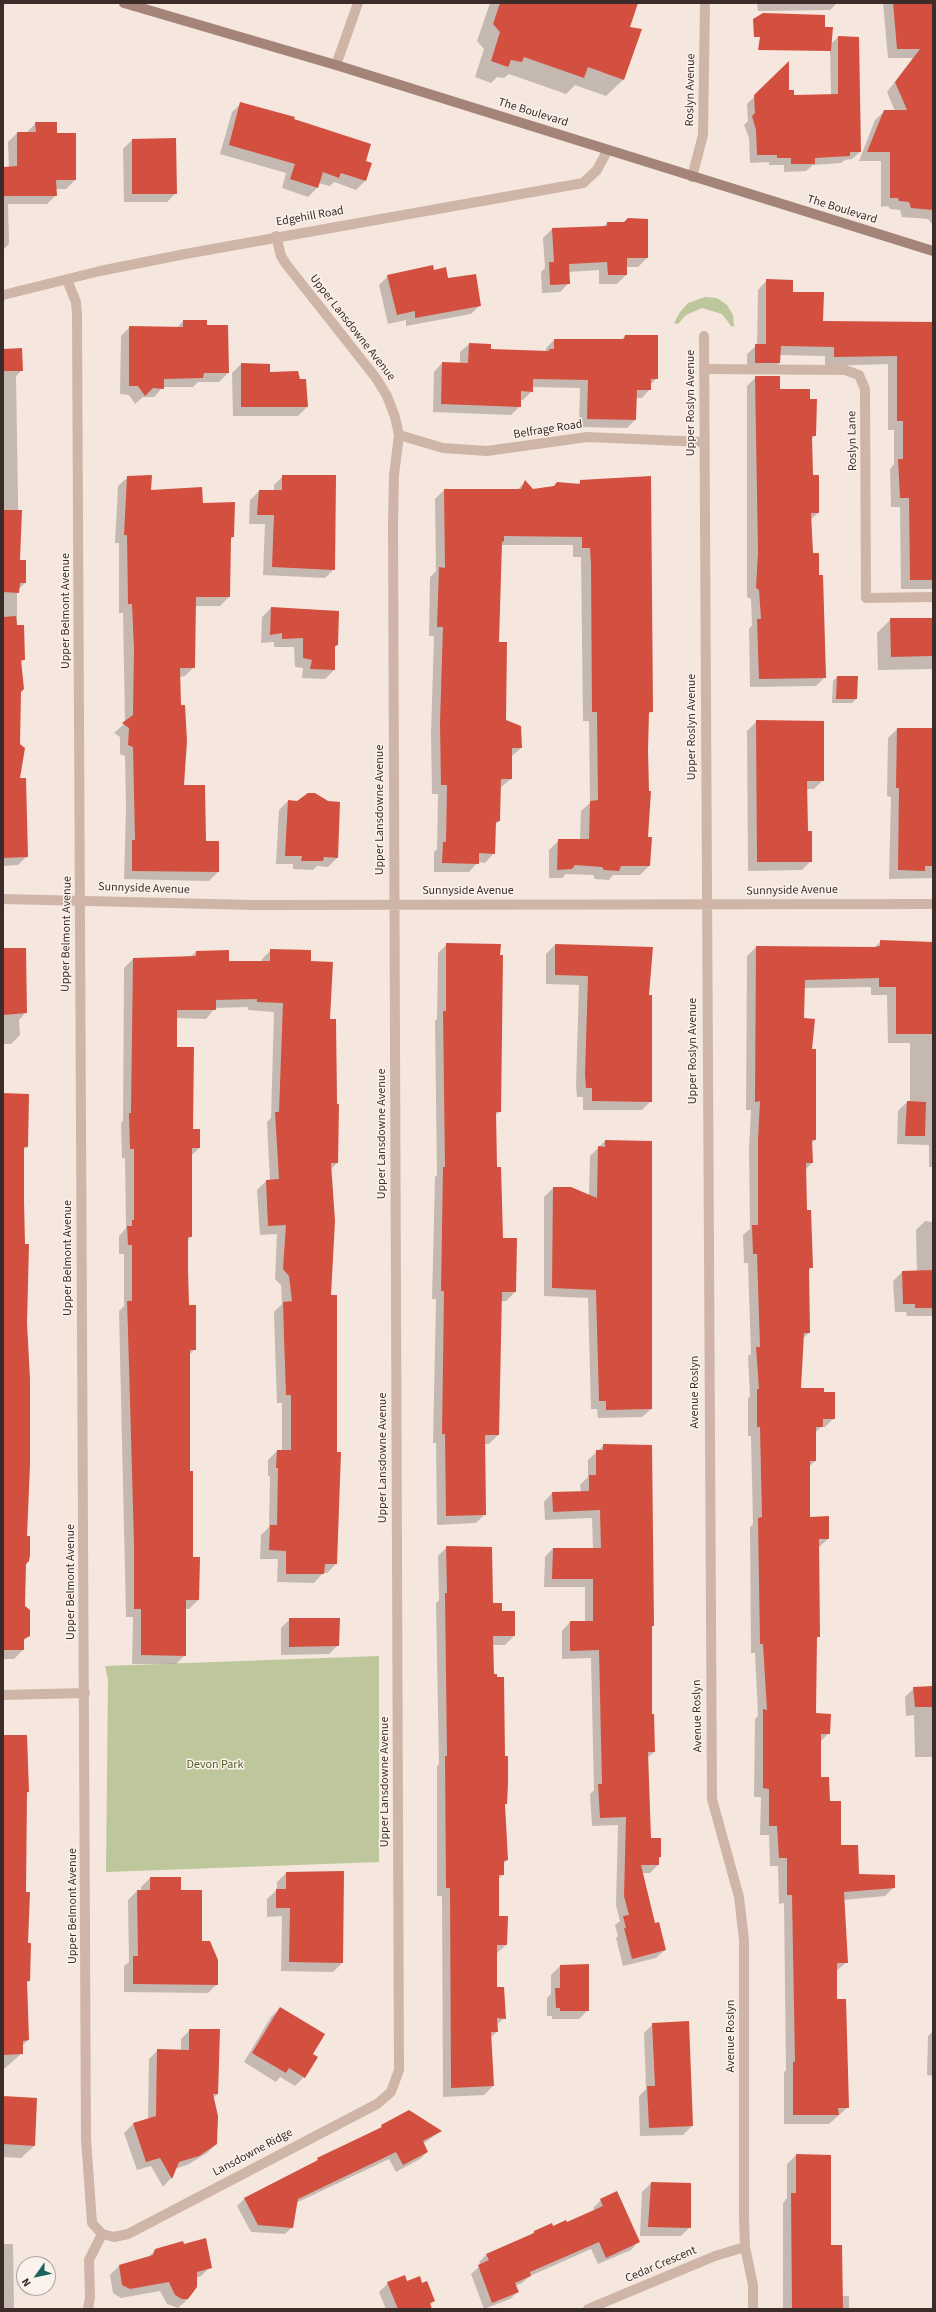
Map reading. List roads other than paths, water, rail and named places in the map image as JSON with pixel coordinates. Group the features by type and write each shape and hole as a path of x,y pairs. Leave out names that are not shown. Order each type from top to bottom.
{"main road":[{"name":"The Boulevard","path":"124,3 336,65 607,151 933,251"}],"street":[{"path":"336,65 358,3"},
{"name":"Roslyn Avenue","path":"692,177 703,136 705,109 705,3"},
{"name":"Edgehill Road","path":"3,295 115,268 276,236 583,183 597,170 607,151"},
{"name":"Upper Lansdowne Avenue","path":"276,236 281,256 286,264 384,390 395,417 399,435 394,475 393,524 399,2070"},
{"name":"Upper Belmont Avenue","path":"67,280 76,302 77,315 79,925 85,1693 86,2143 89,2211 92,2223 102,2234"},
{"name":"Upper Roslyn Avenue","path":"704,336 706,1117"},
{"name":"Roslyn Lane","path":"704,369 845,370 859,375 865,389 866,598 933,597"},
{"name":"Belfrage Road","path":"399,435 443,448 487,451 587,437 704,442"},
{"name":"Sunnyside Avenue","path":"3,899 253,905 933,904"},
{"name":"Avenue Roslyn","path":"706,1117 712,1799 739,1897 744,1940 745,2248 753,2285 753,2309"},
{"path":"3,1695 85,1693"},
{"name":"Lansdowne Ridge","path":"102,2234 114,2237 128,2234 377,2104 391,2092 399,2070"},
{"path":"88,2309 90,2297 89,2260 102,2234"},
{"name":"Cedar Crescent","path":"588,2309 715,2256 745,2248"}],"park label":[{"name":"Devon Park","path":"215,1765"}]}
